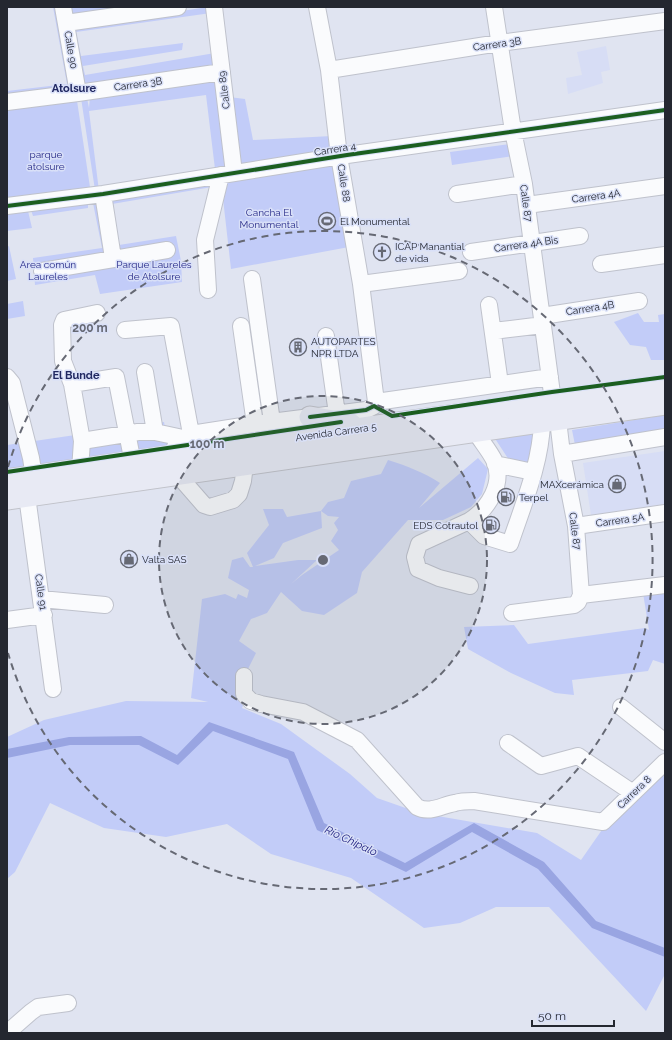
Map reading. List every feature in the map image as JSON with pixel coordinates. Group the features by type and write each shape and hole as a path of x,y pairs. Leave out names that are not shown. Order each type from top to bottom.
{"main road":[{"name":"Avenida Carrera 5","path":"181,451 245,464 475,431 665,386"},
{"name":"Avenida Carrera 5","path":"7,480 30,486 135,471 181,451 370,427 665,404"},
{"path":"310,417 370,427"},
{"name":"Avenida Carrera 5","path":"7,499 30,486 80,470 135,471"}],"street":[{"name":"Calle 90","path":"63,7 78,93"},
{"path":"66,23 178,7"},
{"name":"Calle 89","path":"214,7 222,72 227,174"},
{"name":"Calle 88","path":"318,7 329,70 339,156 361,284 375,404"},
{"name":"Calle 87","path":"494,7 513,131 527,205 550,377 551,414 562,454 576,526 582,595"},
{"name":"Carrera 3B","path":"329,70 665,21"},
{"name":"Carrera 3B","path":"7,102 222,72"},
{"name":"Carrera 4","path":"7,206 103,194 339,156 665,110"},
{"path":"208,290 205,240 227,174"},
{"path":"457,194 524,184"},
{"name":"Carrera 4A","path":"527,205 665,186"},
{"path":"103,194 112,258"},
{"name":"Carrera 4A Bis","path":"471,252 580,236"},
{"path":"42,271 112,258 167,250"},
{"path":"601,264 665,255"},
{"path":"361,284 458,271"},
{"path":"252,280 272,422"},
{"name":"Carrera 4B","path":"493,331 639,301"},
{"path":"489,305 500,384"},
{"path":"80,470 82,441 72,384 63,361 62,325 64,320 97,313"},
{"path":"125,330 171,326 181,451 204,505 210,507 233,500 239,494 243,481 245,464"},
{"path":"241,326 255,424"},
{"path":"326,336 337,414"},
{"path":"145,372 155,432"},
{"name":"Calle 91","path":"7,377 12,383 31,458 30,486 42,599 54,689"},
{"path":"72,384 116,377 135,471"},
{"path":"181,451 255,424 366,410 375,404 550,377"},
{"path":"469,521 484,536 510,544 539,456 542,436 551,414"},
{"path":"470,586 438,578 418,569 415,557 419,544 469,521 480,512 493,494 497,475 495,464 475,431"},
{"path":"82,441 128,435 138,432 155,432 181,451"},
{"path":"562,454 665,437"},
{"path":"495,464 533,472"},
{"name":"Carrera 5A","path":"576,526 665,513"},
{"path":"512,613 574,605 578,602 582,595 665,585"},
{"path":"42,599 105,605"},
{"path":"7,620 44,615"},
{"name":"Carrera 8","path":"244,676 244,694 251,701 303,712 357,740 417,806 424,810 433,809 456,802 474,801 604,822 665,762"},
{"path":"621,707 665,742"},
{"path":"508,743 540,766 578,756 633,793"},
{"path":"7,1032 38,1008 68,1003"}],"shaded area":[{"path":"606,46 610,70 601,72 603,83 568,94 566,78 582,75 577,52"},
{"path":"665,451 665,504 591,515 583,463"}],"green space":[{"path":"53,7 154,7 75,27 208,7 211,13 76,32 81,56 183,43 182,50 83,66 85,75 215,53 215,69 7,98 7,91 67,84"},
{"path":"217,79 229,168 212,187 112,204 119,245 176,236 181,261 182,282 100,294 95,275 35,285 33,258 102,248 93,203 215,169 206,95 89,111 99,191 95,190 81,98 87,98 89,108 90,96"},
{"name":"parque atolsure","path":"76,94 91,194 7,205 7,103"},
{"path":"229,97 245,99 253,140 332,136 332,157 240,167"},
{"path":"517,143 520,155 452,165 450,152"},
{"name":"Cancha El Monumental","path":"334,162 349,247 231,269 221,181"},
{"path":"88,201 88,208 33,216 30,207"},
{"path":"28,211 32,228 7,231 7,215"},
{"path":"9,246 16,279 7,281 7,247"},
{"path":"23,301 25,316 7,319 7,304"},
{"path":"638,313 644,322 659,322 658,315 665,314 664,360 651,360 646,347 630,345 614,322"},
{"path":"665,415 665,431 575,445 572,430"},
{"path":"164,422 170,452 7,472 7,445"},
{"path":"546,428 527,465 511,463 492,434"},
{"path":"478,458 488,469 482,494 471,507 443,520 408,520 362,572 357,593 324,615 302,611 281,592 267,613 251,619 239,641 256,653 246,673 247,694 242,708 281,724 350,774 377,798 420,813 537,833 581,860 613,814 665,773 665,976 646,1011 549,907 496,907 460,923 424,928 351,878 271,854 227,824 166,837 104,828 50,803 15,872 7,879 7,737 44,720 126,701 208,702 191,698 202,599 225,594 236,599 238,594 247,598 249,590 228,578 232,560 243,557 250,567 253,567 247,553 269,525 263,509 283,509 287,517 321,511 328,502 344,498 351,481 381,474 388,460 415,470 440,483 419,508","holes":["321,511 328,516 339,517 334,523 338,530 331,541 339,550 291,584 317,560 298,560 255,566 274,558 283,543 322,528"]},
{"path":"665,591 665,664 653,660 648,671 572,680 574,695 555,693 511,673 468,649 464,627 514,625 528,644 645,628 649,630 643,593"}],"water":[{"name":"Río Chipalo","path":"209,722 294,752 324,823 405,863 474,823 544,862 596,921 665,948 665,957 592,928 538,869 472,832 406,872 317,830 288,759 213,731 178,765 139,745 70,745 7,758 7,749 69,737 141,736 177,755"}],"cycle path":[{"path":"7,206 103,194 347,155 665,110"},
{"path":"310,417 366,410 374,406 392,416 665,377"},
{"path":"7,472 341,422"}],"place":[{"name":"El Monumental","path":"327,221"},
{"name":"ICAP Manantial de vida","path":"382,252"},
{"name":"AUTOPARTES NPR LTDA","path":"298,347"},
{"name":"MAXcerámica","path":"617,484"},
{"name":"Terpel","path":"506,497"},
{"name":"EDS Cotrautol","path":"491,525"},
{"name":"Valta SAS","path":"129,559"}],"district":[{"name":"Atolsure","path":"74,88"},
{"name":"El Bunde","path":"76,375"}],"park label":[{"name":"Area común Laureles","path":"48,270"},
{"name":"Parque Laureles de Atolsure","path":"154,270"}]}
